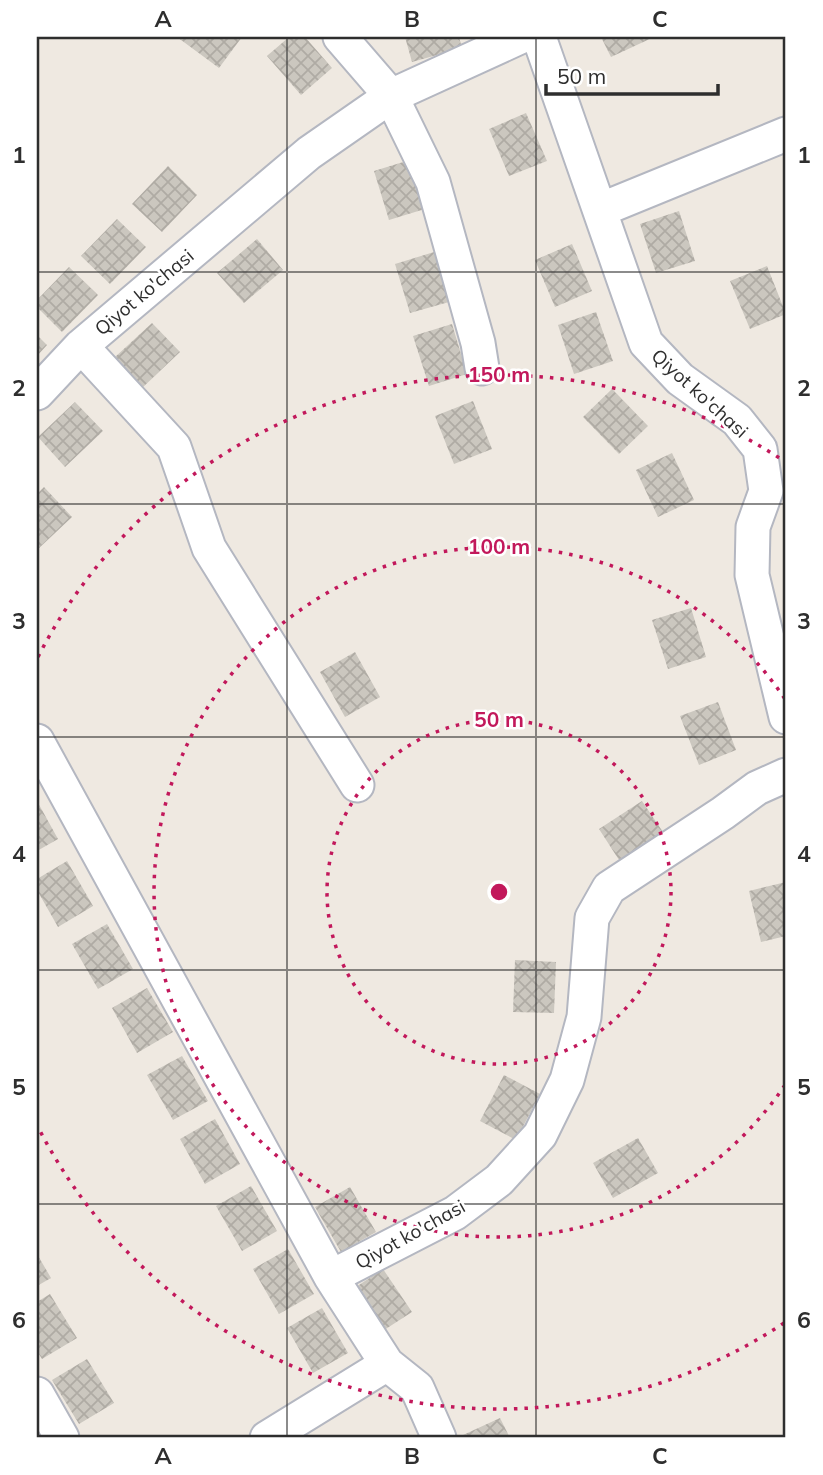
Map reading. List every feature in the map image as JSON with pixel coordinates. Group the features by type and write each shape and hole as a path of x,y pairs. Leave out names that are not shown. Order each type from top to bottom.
{"street":[{"path":"340,37 391,96 433,182 478,343 482,368"},
{"name":"Qiyot ko'chasi","path":"37,393 81,346 309,153 391,96 520,37"},
{"name":"Qiyot ko'chasi","path":"539,37 646,343 680,379 737,420 760,449 766,491 753,527 752,575 786,717"},
{"path":"600,210 786,134"},
{"path":"81,346 174,447 209,548 357,785"},
{"name":"Qiyot ko'chasi","path":"37,741 331,1277 387,1364 417,1388 439,1438"},
{"name":"Qiyot ko'chasi","path":"331,1277 455,1213 499,1180 540,1135 567,1080 584,1017 593,918 609,888 757,788 786,775"},
{"path":"267,1438 387,1364"},
{"path":"37,1394 62,1438"}],"building":[{"path":"177,37 242,37 219,68"},
{"path":"289,37 305,37 332,68 301,95 267,56"},
{"path":"405,37 459,37 462,48 412,62"},
{"path":"601,37 654,37 611,57"},
{"path":"526,113 547,161 509,176 489,129"},
{"path":"413,159 428,208 389,220 374,171"},
{"path":"168,166 197,195 162,232 132,204"},
{"path":"679,211 695,261 656,273 640,224"},
{"path":"117,219 146,247 110,284 81,256"},
{"path":"257,239 283,270 244,303 217,273"},
{"path":"572,244 592,291 555,307 535,260"},
{"path":"434,252 449,302 410,313 395,264"},
{"path":"767,266 786,314 750,329 730,281"},
{"path":"69,267 98,295 62,332 37,307 37,300"},
{"path":"596,312 613,361 574,374 558,325"},
{"path":"152,323 180,352 142,388 114,358"},
{"path":"452,324 467,374 429,386 413,336"},
{"path":"37,335 47,345 37,356"},
{"path":"612,389 648,426 619,454 583,417"},
{"path":"473,401 492,449 454,464 435,416"},
{"path":"75,402 103,431 65,467 38,437"},
{"path":"672,453 694,500 658,517 636,470"},
{"path":"44,487 72,517 37,550 37,494"},
{"path":"691,608 706,657 668,669 652,620"},
{"path":"355,652 380,697 345,717 320,672"},
{"path":"718,702 736,750 699,765 680,716"},
{"path":"37,801 58,839 37,851"},
{"path":"642,801 665,835 621,863 599,829"},
{"path":"67,861 93,906 58,927 37,890 37,879"},
{"path":"786,882 786,936 761,942 749,891"},
{"path":"107,924 133,969 98,989 72,944"},
{"path":"515,960 556,962 554,1013 513,1012"},
{"path":"147,988 173,1032 137,1053 112,1008"},
{"path":"182,1056 208,1101 173,1120 147,1075"},
{"path":"504,1075 540,1094 516,1140 480,1121"},
{"path":"215,1119 240,1164 205,1184 180,1139"},
{"path":"638,1138 658,1173 613,1198 593,1163"},
{"path":"251,1186 277,1231 242,1251 216,1206"},
{"path":"350,1187 376,1232 341,1252 315,1207"},
{"path":"288,1249 314,1294 279,1314 253,1269"},
{"path":"37,1254 51,1278 37,1286"},
{"path":"383,1269 412,1312 378,1334 350,1291"},
{"path":"50,1294 77,1338 42,1359 37,1351 37,1302"},
{"path":"322,1308 348,1353 313,1373 287,1328"},
{"path":"87,1359 114,1403 79,1424 52,1380"},
{"path":"500,1418 510,1438 465,1438 463,1435"}]}
